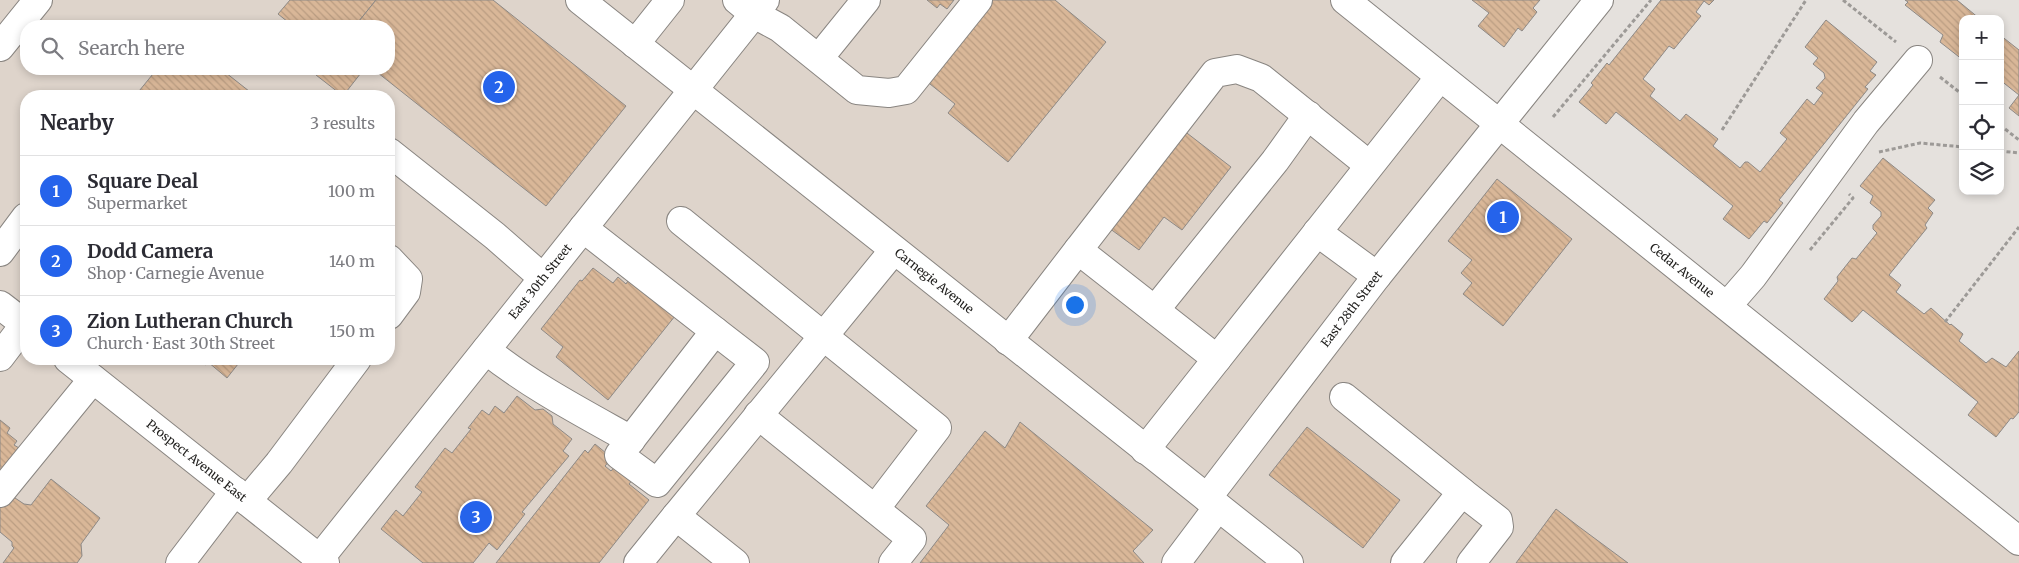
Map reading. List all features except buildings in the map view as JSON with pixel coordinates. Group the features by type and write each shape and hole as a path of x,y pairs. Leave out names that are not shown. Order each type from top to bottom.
{"street":[{"path":"22,20 38,0"},
{"name":"Carnegie Avenue","path":"580,0 1289,563"},
{"path":"635,44 670,0"},
{"path":"819,58 866,0"},
{"path":"752,5 857,90 889,92 906,90 978,0"},
{"name":"Cedar Avenue","path":"1345,0 2019,541"},
{"name":"East 28th Street","path":"1176,563 1212,502 1377,276 1600,0"},
{"name":"East 30th Street","path":"321,561 693,90 752,5"},
{"path":"0,47 20,22"},
{"path":"1727,306 1753,276 1866,122 1918,60"},
{"path":"1008,341 1215,73 1237,69 1260,78 1369,165"},
{"path":"1145,450 1440,76"},
{"path":"1155,310 1275,161 1308,115"},
{"path":"395,157 495,236 543,278"},
{"path":"681,221 937,428 875,509"},
{"path":"0,252 20,226"},
{"path":"583,228 755,362 657,483 619,455 715,331"},
{"path":"1317,232 1377,276"},
{"path":"638,563 894,250"},
{"path":"1078,250 1217,358"},
{"path":"395,265 408,279 406,292 395,307"},
{"path":"0,305 20,320"},
{"path":"0,357 20,332"},
{"path":"486,350 515,374 631,440"},
{"name":"Prospect Avenue East","path":"76,365 321,561"},
{"path":"180,563 241,496 279,463 352,365"},
{"path":"0,493 94,379"},
{"path":"1344,397 1498,520 1499,527 1470,563"},
{"path":"758,416 912,539 893,563"},
{"path":"1405,563 1462,492"},
{"path":"676,516 736,563"}],"path":[{"path":"1552,117 1651,0"},
{"path":"1722,130 1806,0"},
{"path":"2004,128 2019,140"},
{"path":"1874,152 1920,143 1959,148"},
{"path":"2004,151 2019,153"},
{"path":"1805,257 1853,198 1846,191"},
{"path":"1946,322 2019,227"}],"shaded area":[{"path":"0,0 1345,0 2019,541 2019,563 0,563"}],"place":[{"name":"Dodd Camera","path":"499,87"},
{"name":"Square Deal","path":"1503,217"},
{"name":"Zion Lutheran Church","path":"476,517"}]}
